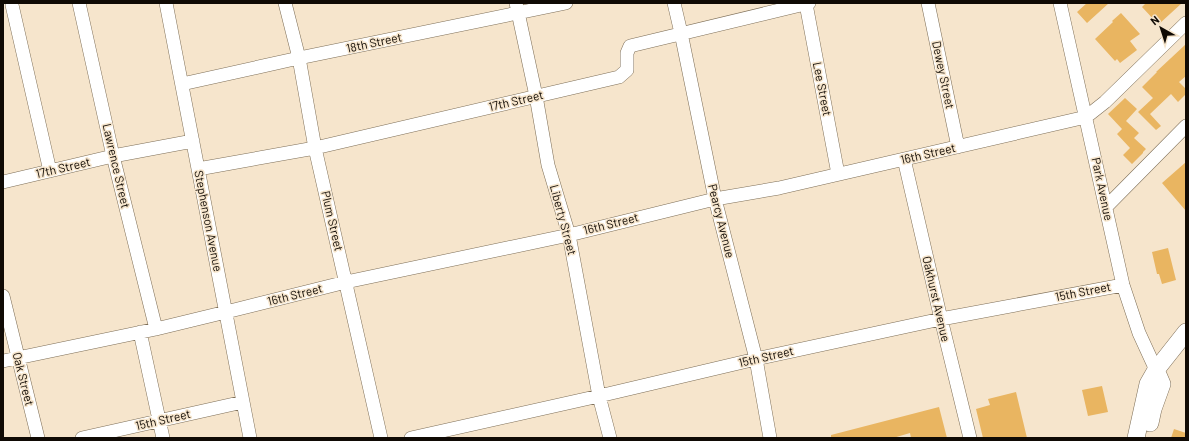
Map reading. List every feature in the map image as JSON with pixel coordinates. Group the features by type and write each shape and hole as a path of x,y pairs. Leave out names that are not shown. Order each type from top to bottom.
{"main road":[{"path":"1136,438 1148,384 1156,370 1186,332"},
{"path":"1146,438 1153,409 1162,384 1156,370"}],"street":[{"name":"Lawrence Street","path":"79,3 113,156 156,329"},
{"name":"Stephenson Avenue","path":"166,3 250,438"},
{"name":"Plum Street","path":"285,3 299,58 315,148 381,438"},
{"name":"18th Street","path":"182,84 517,8 566,3"},
{"name":"Pearcy Avenue","path":"674,3 715,199 756,358 770,438"},
{"name":"17th Street","path":"198,169 315,148 619,77 627,70 627,53 630,46 808,3"},
{"name":"Lee Street","path":"808,3 838,174"},
{"name":"Dewey Street","path":"928,3 958,147"},
{"name":"Park Avenue","path":"1060,3 1123,285 1139,333 1156,370"},
{"path":"12,5 50,171"},
{"name":"Liberty Street","path":"517,8 536,96 548,165 569,235 599,396 610,438"},
{"name":"16th Street","path":"3,362 156,329 346,282 569,235 715,199 779,188 1086,117 1105,102 1186,23"},
{"path":"1106,207 1186,126"},
{"name":"17th Street","path":"3,182 113,156 193,140"},
{"name":"Oakhurst Avenue","path":"904,159 970,438"},
{"name":"15th Street","path":"411,438 599,396 756,358 941,318 1123,285"},
{"name":"Oak Street","path":"3,296 38,438"},
{"path":"140,332 163,438"},
{"name":"15th Street","path":"82,438 243,402"}],"building":[{"path":"1087,3 1109,3 1087,23 1077,12"},
{"path":"1146,3 1182,3 1159,24 1142,7"},
{"path":"1121,13 1140,34 1130,41 1137,50 1120,63 1117,59 1115,61 1095,39"},
{"path":"1186,44 1186,76 1179,82 1186,89 1186,94 1178,102 1171,94 1150,114 1161,126 1156,130 1138,112 1153,98 1142,87"},
{"path":"1125,98 1137,109 1126,121 1139,133 1134,138 1146,149 1132,164 1123,155 1130,148 1117,134 1122,129 1108,114"},
{"path":"1186,162 1186,211 1162,183"},
{"path":"1168,248 1176,280 1162,284 1159,274 1157,274 1152,252"},
{"path":"1102,386 1108,412 1088,416 1082,390"},
{"path":"1016,392 1027,438 983,438 976,409 990,405 988,399"},
{"path":"939,407 947,438 911,438 910,433 893,438 831,438 831,435"},
{"path":"1174,429 1186,433 1186,438 1171,438"}]}
